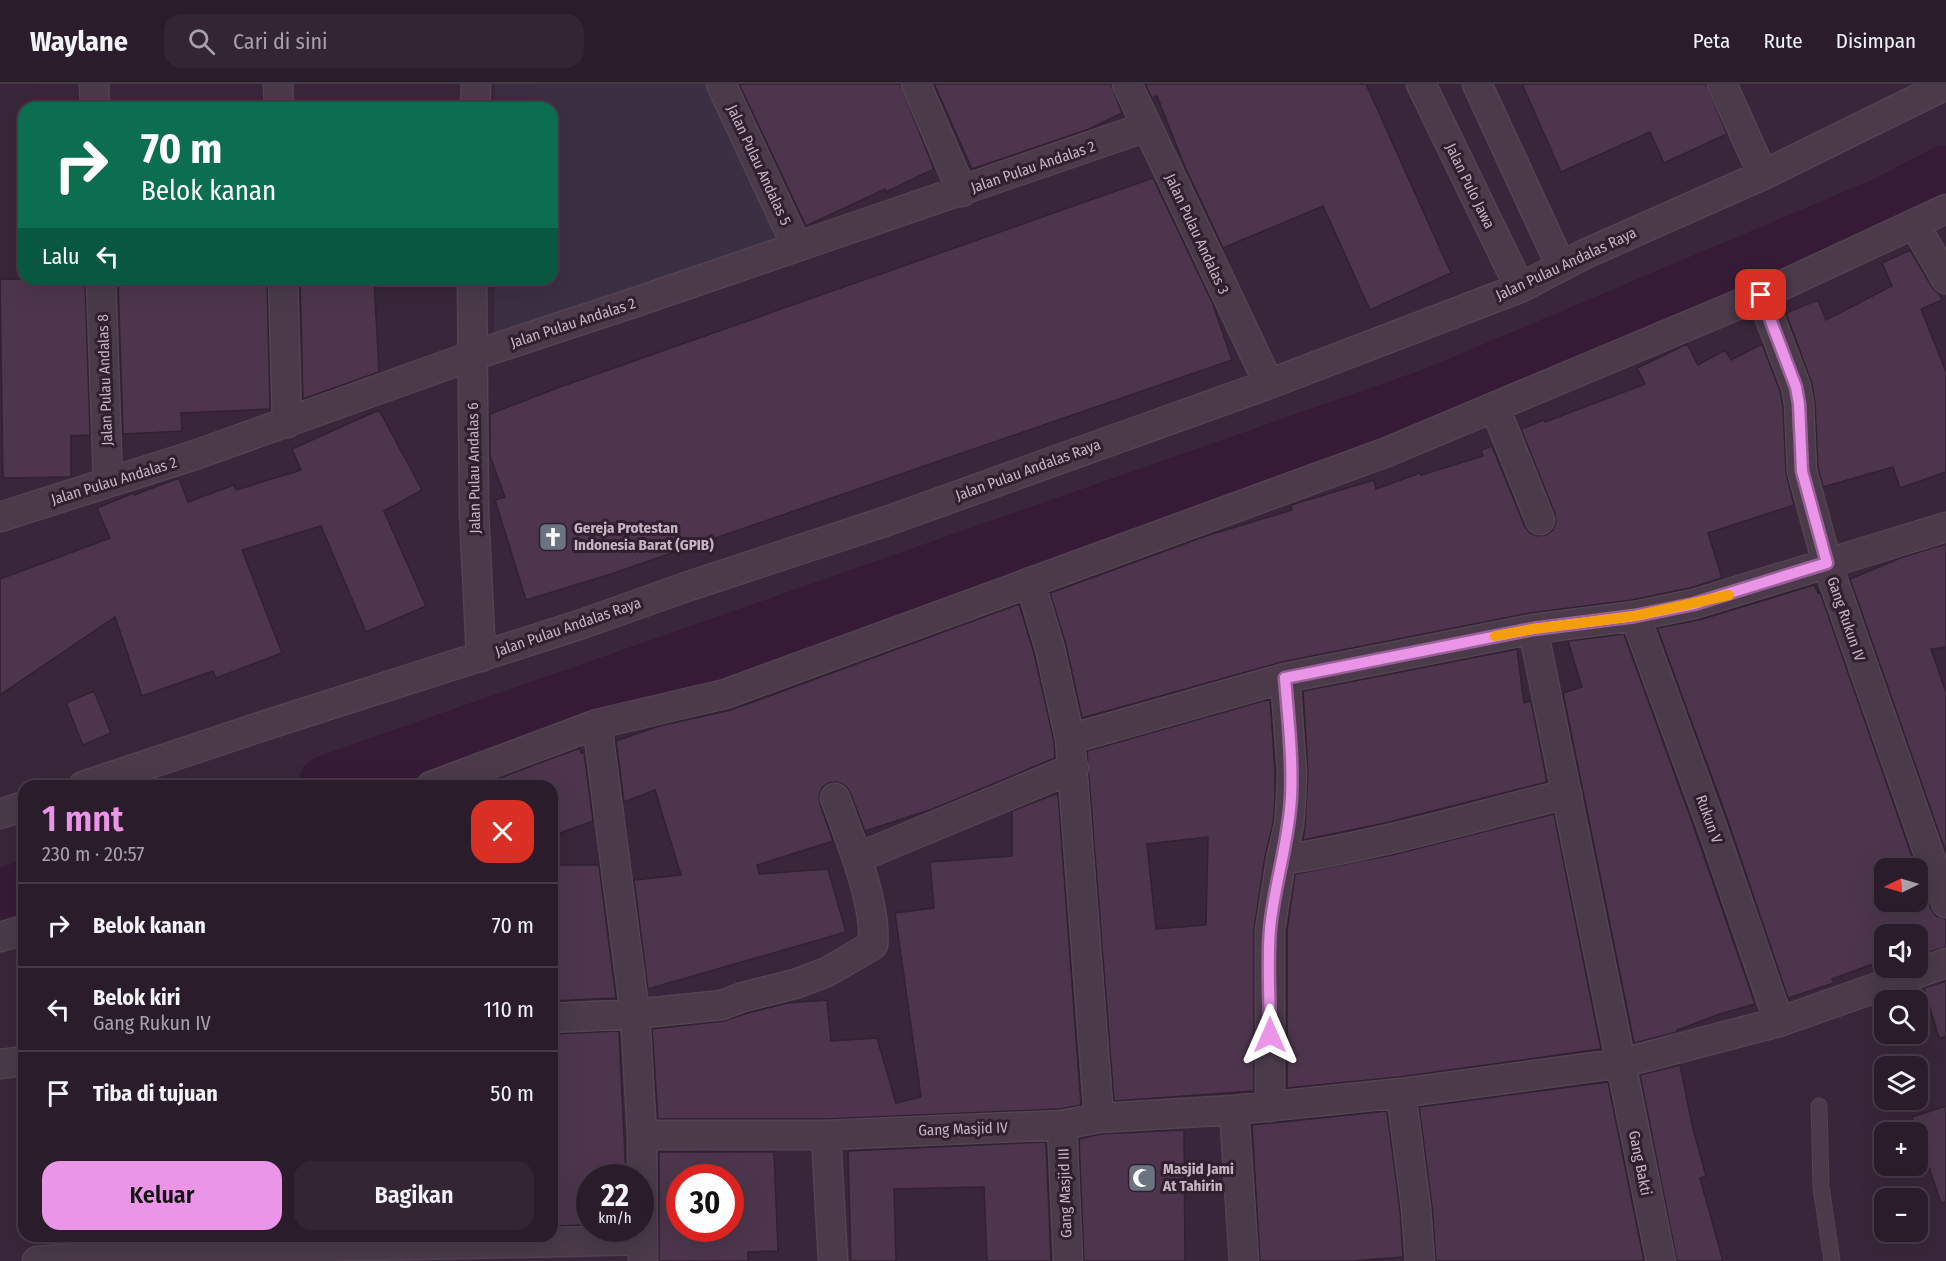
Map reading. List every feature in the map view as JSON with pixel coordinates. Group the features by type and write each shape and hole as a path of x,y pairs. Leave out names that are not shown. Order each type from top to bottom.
{"street":[{"path":"94,84 95,102"},
{"path":"278,84 279,102"},
{"path":"475,102 476,84"},
{"name":"Jalan Pulau Andalas 5","path":"720,84 797,247"},
{"path":"916,84 962,192"},
{"name":"Jalan Pulau Andalas 3","path":"1127,84 1269,384"},
{"name":"Jalan Pulo Jawa","path":"1421,84 1520,288"},
{"path":"1477,84 1561,266"},
{"path":"1722,84 1763,175"},
{"name":"Jalan Pulau Andalas Raya","path":"101,780 481,657 886,521 1269,384 1520,288 1585,254 1763,175 1946,85"},
{"name":"Jalan Pulau Andalas 2","path":"0,518 108,481 195,455 472,356 962,192 1146,127"},
{"path":"447,780 597,724 726,694 1376,456 1761,295 1946,209"},
{"path":"1915,225 1946,279"},
{"name":"Jalan Pulau Andalas 8","path":"101,285 108,481"},
{"path":"283,285 287,423"},
{"name":"Jalan Pulau Andalas 6","path":"472,285 474,511 481,657"},
{"name":"Gang Rukun IV","path":"1761,295 1796,387 1802,471 1827,563 1946,903"},
{"path":"1495,408 1540,520"},
{"path":"1070,739 1285,678 1533,629 1635,616 1728,595 1946,528"},
{"path":"1030,582 1050,649 1070,739 1074,768 1099,1118"},
{"name":"Rukun V","path":"1635,616 1779,1022"},
{"name":"Gang Bakti","path":"1533,629 1661,1261"},
{"path":"1270,1107 1270,930 1289,825 1292,772 1285,678"},
{"path":"435,1242 643,1250 642,1135 635,1014 597,724"},
{"path":"857,858 1074,768"},
{"path":"1281,860 1339,851 1567,794"},
{"path":"558,1018 635,1014 722,1005 743,997 795,984 827,972 873,945 874,929 857,858 836,798"},
{"path":"0,814 18,808"},
{"path":"0,937 18,932"},
{"name":"Gang Masjid IV","path":"642,1135 825,1135 1062,1125 1099,1118 1234,1110 1401,1093 1622,1063 1779,1022 1946,963"},
{"path":"0,1064 18,1062"},
{"path":"1401,1093 1416,1208 1420,1261"},
{"path":"1234,1110 1244,1261"},
{"name":"Gang Masjid III","path":"1062,1125 1068,1261"},
{"path":"825,1135 833,1261"},
{"path":"37,1261 251,1242"}],"lane":[{"path":"1819,1107 1821,1187 1832,1261"}],"shaded area":[{"path":"495,84 709,84 781,239 494,336 494,285 558,285 558,102 495,102"}],"building":[{"path":"739,84 900,84 934,169 806,226"},
{"path":"934,84 1111,84 1122,113 1089,129 972,169"},
{"path":"1145,84 1366,84 1451,273 1370,310 1323,206 1223,248 1185,167 1157,96 1152,98"},
{"path":"1522,84 1706,84 1727,134 1664,163 1650,132 1561,172"},
{"path":"1153,178 1212,302 1232,360 611,574 526,600 495,500 505,497 490,456 490,414 560,387"},
{"path":"1910,250 1942,300 1921,309 1946,372 1946,472 1900,488 1893,467 1823,487 1818,468 1812,384 1786,313 1818,300 1826,320 1892,286 1882,263"},
{"path":"0,279 18,279 18,285 85,285 90,435 71,436 71,477 3,478"},
{"path":"118,285 267,285 270,409 181,413 182,431 123,434"},
{"path":"300,285 374,285 379,372 303,399"},
{"path":"1687,344 1698,365 1725,350 1731,360 1762,344 1780,391 1783,406 1786,472 1794,505 1708,533 1722,578 1690,588 1632,600 1530,613 1282,662 1082,718 1066,645 1050,593 1206,536 1292,510 1291,505 1374,480 1376,489 1420,473 1421,475 1483,456 1481,450 1492,446 1525,527 1530,533 1538,536 1546,535 1553,530 1556,522 1555,514 1521,429 1645,384 1637,368"},
{"path":"379,410 422,490 384,511 426,606 366,632 321,526 242,550 282,653 216,678 213,671 142,696 115,617 0,695 0,579 110,538 97,508 179,478 188,502 234,485 236,490 301,470 292,449"},
{"path":"1946,544 1946,647 1931,649 1946,692 1946,853 1850,579 1903,557"},
{"path":"1814,585 1818,593 1820,592 1913,858 1874,858 1874,912 1928,912 1928,901 1936,916 1946,919 1946,947 1928,953 1928,924 1874,924 1874,964 1832,979 1834,983 1788,998 1728,821 1657,628 1699,620"},
{"path":"1019,604 1034,653 1054,741 1055,758 933,809 865,831 846,786 837,782 829,783 822,788 819,796 833,841 757,865 759,874 828,869 846,932 648,989 634,880 681,875 655,790 624,802 616,741 659,726 731,710"},
{"path":"1624,634 1755,1004 1720,1014 1677,1030 1677,1032 1634,1043 1563,693 1582,687 1568,641"},
{"path":"1517,649 1524,703 1531,701 1547,782 1385,823 1303,840 1308,772 1303,691"},
{"path":"94,691 111,733 83,745 66,703"},
{"path":"1270,699 1275,798 1273,823 1265,857 1254,930 1254,1091 1114,1101 1087,751","holes":["1208,837 1206,925 1156,929 1147,844"]},
{"path":"580,748 581,753 584,752 593,821 558,834 558,780 494,780"},
{"path":"1058,793 1081,1105 1060,1109 826,1119 658,1119 652,1029 724,1021 787,1003 827,1000 831,1041 877,1038 896,1103 921,1097 895,913 934,908 930,862 1012,856 1012,811"},
{"path":"1554,814 1601,1049 1399,1077 1287,1088 1287,931 1295,874 1392,855"},
{"path":"558,865 599,865 616,998 558,1001"},
{"path":"1946,981 1946,1037 1939,1038 1928,1001 1928,990 1924,988"},
{"path":"619,1031 625,1164 576,1164 576,1225 558,1226 558,1034"},
{"path":"1680,1065 1693,1129 1706,1176 1700,1178 1723,1261 1677,1261 1640,1075"},
{"path":"1608,1082 1644,1261 1436,1261 1432,1206 1419,1107"},
{"path":"1946,1106 1946,1202 1941,1203 1928,1164 1928,1122 1914,1122 1912,1117"},
{"path":"1387,1111 1400,1210 1403,1257 1351,1261 1260,1261 1252,1125"},
{"name":"Masjid Jami At Tahirin","path":"1184,1130 1185,1261 1084,1261 1079,1139 1101,1134"},
{"path":"1046,1142 1051,1261 987,1261 984,1187 894,1189 896,1261 851,1261 848,1151"},
{"path":"659,1152 774,1152 778,1251 748,1252 748,1261 659,1261"}],"waterway":[{"path":"346,780 1437,398 1884,209 1946,177"},
{"path":"0,901 18,895"}],"slow traffic":[{"path":"1495,636 1635,616 1729,595"}],"place":[{"name":"Gereja Protestan Indonesia Barat (GPIB)","path":"553,537"},
{"name":"Masjid Jami At Tahirin","path":"1142,1178"}],"route":[{"path":"1270,1035 1270,930 1289,825 1291,799 1292,772 1285,678 1533,629 1635,616 1694,604 1827,563 1802,471 1796,387 1761,295"}]}
